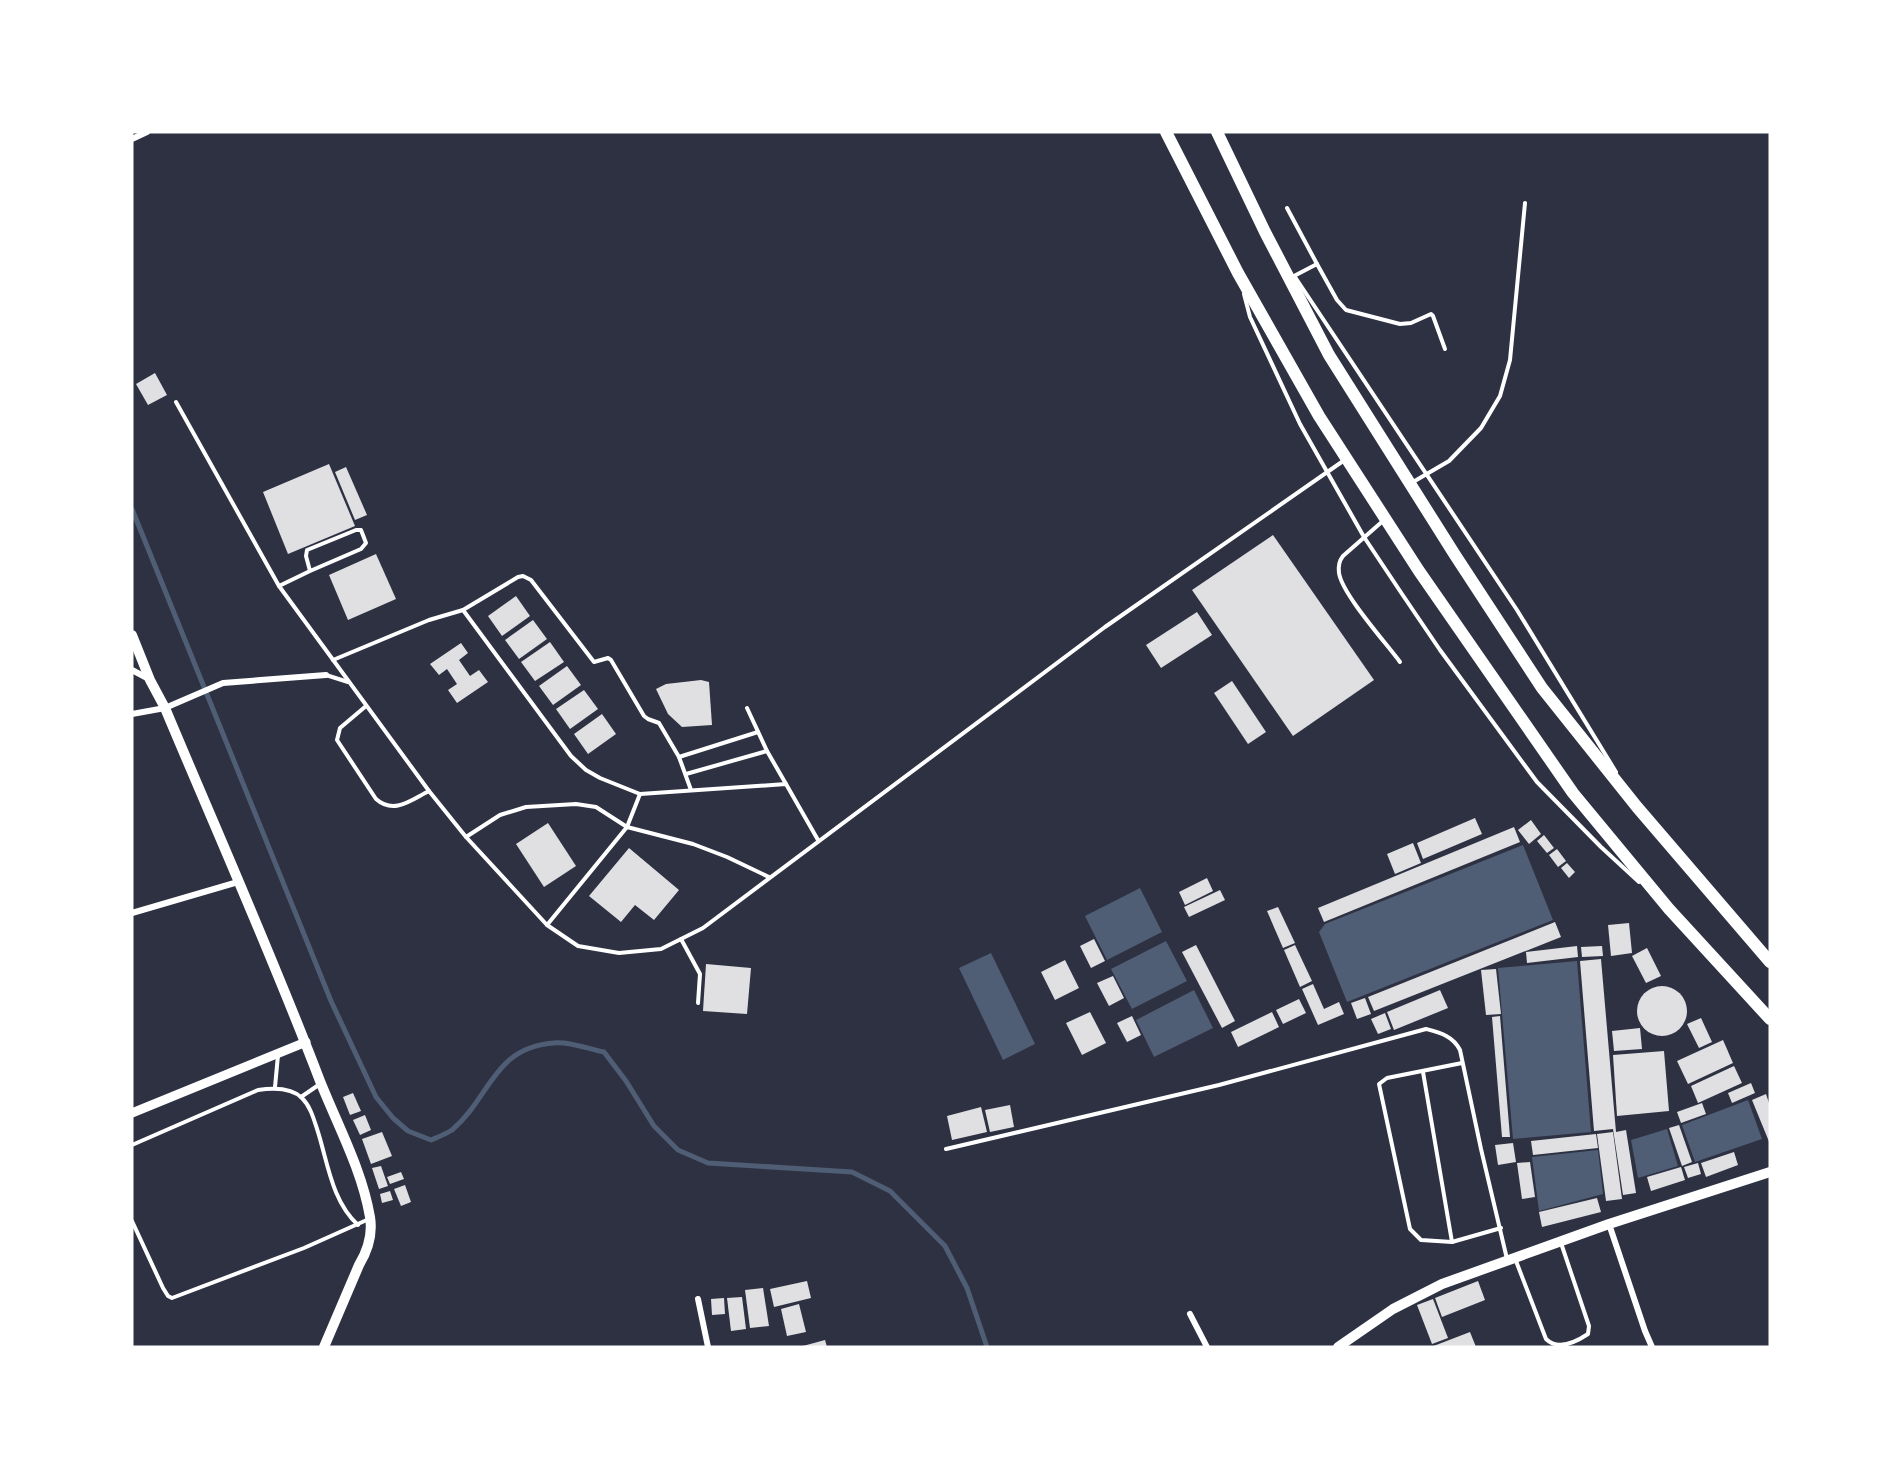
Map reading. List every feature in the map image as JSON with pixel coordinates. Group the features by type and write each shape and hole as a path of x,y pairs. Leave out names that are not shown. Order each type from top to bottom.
{"main road":[{"path":"1166,132 1238,273 1319,416 1419,571 1573,793 1669,909 1770,1019"},
{"path":"1217,132 1265,232 1329,355 1542,688 1637,807 1770,962"},
{"path":"132,635 306,1042 346,1142 370,1218 371,1236 365,1255 359,1264 324,1347"},
{"path":"1338,1347 1393,1309 1442,1284 1560,1241 1770,1172"}],"street":[{"path":"132,139 147,132"},
{"path":"132,670 150,680"},
{"path":"132,714 165,708 217,686 253,680 326,675"},
{"path":"132,913 238,882"},
{"path":"132,1113 306,1042"},
{"path":"1610,1224 1652,1347"},
{"path":"698,1299 708,1347"},
{"path":"1190,1314 1207,1347"}],"lane":[{"path":"1411,483 1449,460 1480,428 1500,396 1510,360 1525,202"},
{"path":"1287,208 1337,300 1346,310 1400,324 1411,323 1431,314 1434,316 1445,349"},
{"path":"1265,232 1516,610 1637,807"},
{"path":"1294,276 1317,264"},
{"path":"1238,273 1250,317 1300,424 1365,537 1440,650 1537,782 1601,847 1669,909"},
{"path":"176,402 279,586 429,791 466,837 547,926 578,946 619,953 661,949 703,928 1105,627 1347,459"},
{"path":"1386,519 1339,562 1339,575 1348,594 1400,662"},
{"path":"279,586 361,549 366,543 361,530 307,550 306,556 310,571"},
{"path":"333,660 429,620 464,610 518,577 526,576 537,586 594,662 608,658 611,660 644,716 659,723 679,757 691,790"},
{"path":"464,610 571,756 586,770 600,778 640,794 786,784"},
{"path":"326,675 348,682"},
{"path":"366,706 344,723 337,736 339,745 376,800 394,808 429,791"},
{"path":"747,708 767,751 818,840"},
{"path":"679,757 758,732"},
{"path":"686,774 767,751"},
{"path":"547,926 627,827 640,794"},
{"path":"466,837 500,815 526,807 576,804 596,807 627,827 693,844 769,877"},
{"path":"681,939 700,974 698,1003"},
{"path":"946,1149 1219,1084 1426,1029 1443,1034 1455,1042 1460,1050 1480,1149 1501,1228 1511,1258 1546,1339 1552,1345 1570,1343 1588,1334 1588,1326 1560,1241"},
{"path":"275,1087 278,1052"},
{"path":"1462,1063 1387,1078 1378,1084 1410,1228 1422,1240 1452,1242 1501,1228"},
{"path":"1424,1072 1452,1242"},
{"path":"301,1097 321,1083"},
{"path":"132,1145 258,1090 275,1087 301,1097 312,1113 334,1190 345,1211 358,1225"},
{"path":"132,1221 163,1288 172,1298 304,1248 370,1218"}],"water":[{"path":"1523,845 1553,920 1347,1002 1319,932 1325,924"},
{"path":"1140,888 1162,932 1107,960 1085,916"},
{"path":"1166,941 1187,981 1132,1009 1111,969"},
{"path":"991,953 1035,1044 1003,1060 959,968"},
{"path":"1577,961 1591,1132 1513,1139 1498,968"},
{"path":"1194,990 1213,1028 1154,1057 1136,1020"},
{"path":"1748,1100 1762,1139 1695,1162 1682,1125"},
{"path":"1667,1129 1678,1166 1638,1178 1631,1140"},
{"path":"1598,1150 1603,1194 1539,1211 1532,1157"}],"building":[{"path":"155,373 167,395 148,405 136,384"},
{"path":"329,464 355,526 288,554 263,492"},
{"path":"346,467 367,515 355,520 335,472"},
{"path":"1273,535 1374,680 1293,736 1192,590"},
{"path":"376,554 396,599 348,620 329,575"},
{"path":"516,596 530,616 502,636 488,616"},
{"path":"1197,612 1212,635 1161,668 1146,645"},
{"path":"533,620 547,639 519,659 505,640"},
{"path":"550,642 564,662 535,681 521,662"},
{"path":"461,643 468,653 459,660 470,676 479,670 488,682 457,703 448,690 457,684 447,669 439,675 430,664"},
{"path":"567,666 581,685 553,705 539,686"},
{"path":"701,680 709,682 712,725 682,727 668,714 656,689 666,684"},
{"path":"1232,681 1266,732 1248,744 1214,693"},
{"path":"584,690 598,709 570,729 556,709"},
{"path":"602,714 616,734 588,754 574,734"},
{"path":"1475,818 1482,834 1423,859 1417,843"},
{"path":"1531,820 1541,834 1529,844 1518,830"},
{"path":"548,823 576,866 544,887 516,844"},
{"path":"1514,827 1520,842 1324,922 1318,908"},
{"path":"1544,835 1554,848 1547,853 1537,841"},
{"path":"1413,843 1421,863 1395,874 1387,854"},
{"path":"629,848 679,890 654,920 635,905 621,922 589,896"},
{"path":"1557,849 1566,861 1558,867 1549,855"},
{"path":"1567,863 1575,872 1569,878 1561,868"},
{"path":"1207,878 1213,891 1185,905 1179,892"},
{"path":"1220,890 1225,900 1189,917 1184,907"},
{"path":"1278,907 1295,943 1283,948 1267,911"},
{"path":"1555,922 1561,937 1374,1011 1368,997"},
{"path":"1629,923 1632,953 1611,956 1608,925"},
{"path":"1094,939 1105,961 1091,968 1080,946"},
{"path":"1196,945 1235,1021 1222,1028 1182,952"},
{"path":"1295,945 1312,981 1300,987 1284,950"},
{"path":"1577,946 1578,957 1527,963 1526,952"},
{"path":"1602,946 1603,956 1582,957 1581,947"},
{"path":"1647,948 1661,976 1646,983 1632,956"},
{"path":"1601,959 1616,1132 1626,1130 1636,1193 1623,1195 1613,1129 1594,1131 1580,961"},
{"path":"1065,960 1079,988 1055,1000 1041,972"},
{"path":"706,964 751,968 747,1014 703,1011"},
{"path":"1496,969 1501,1014 1486,1015 1481,970"},
{"path":"1113,976 1124,998 1109,1006 1097,983"},
{"path":"1313,984 1324,1009 1339,1002 1344,1014 1318,1025 1302,989"},
{"path":"1657,986 1667,986 1680,993 1687,1006 1687,1016 1680,1029 1667,1036 1657,1036 1648,1032 1641,1025 1637,1016 1637,1006 1641,997 1648,990"},
{"path":"1440,990 1448,1008 1394,1030 1387,1012"},
{"path":"1365,998 1371,1014 1357,1019 1351,1003"},
{"path":"1299,999 1306,1013 1283,1024 1276,1010"},
{"path":"1090,1012 1106,1043 1082,1055 1066,1023"},
{"path":"1272,1012 1279,1027 1238,1047 1231,1032"},
{"path":"1385,1013 1391,1029 1378,1034 1371,1019"},
{"path":"1132,1016 1141,1035 1127,1042 1117,1023"},
{"path":"1500,1016 1510,1137 1502,1137 1492,1017"},
{"path":"1701,1018 1712,1042 1699,1048 1687,1024"},
{"path":"1640,1028 1642,1049 1614,1051 1612,1031"},
{"path":"1723,1040 1733,1063 1688,1084 1677,1061"},
{"path":"1664,1051 1669,1111 1617,1116 1613,1055"},
{"path":"1734,1066 1742,1083 1698,1103 1691,1086"},
{"path":"1751,1083 1755,1093 1732,1103 1728,1093"},
{"path":"353,1093 361,1111 350,1115 343,1097"},
{"path":"1766,1094 1770,1106 1770,1144 1752,1100"},
{"path":"1702,1103 1706,1114 1681,1123 1677,1112"},
{"path":"1010,1105 1014,1127 990,1132 985,1110"},
{"path":"981,1107 987,1132 952,1140 947,1116"},
{"path":"365,1115 371,1130 360,1135 353,1120"},
{"path":"1679,1125 1692,1162 1682,1166 1669,1128"},
{"path":"382,1132 392,1156 371,1164 362,1139"},
{"path":"1613,1132 1622,1199 1606,1201 1597,1134"},
{"path":"1596,1134 1598,1148 1533,1155 1531,1141"},
{"path":"1513,1143 1516,1162 1498,1165 1495,1145"},
{"path":"1734,1152 1738,1165 1706,1177 1701,1163"},
{"path":"1530,1162 1535,1197 1522,1199 1517,1163"},
{"path":"1698,1163 1701,1174 1688,1178 1684,1167"},
{"path":"381,1166 388,1186 379,1189 372,1168"},
{"path":"1681,1167 1685,1180 1651,1191 1647,1177"},
{"path":"401,1172 404,1179 390,1184 387,1177"},
{"path":"405,1185 411,1202 401,1206 394,1189"},
{"path":"390,1191 393,1200 382,1203 380,1194"},
{"path":"1597,1198 1601,1212 1542,1227 1539,1212"},
{"path":"807,1281 811,1298 774,1307 770,1289"},
{"path":"1478,1281 1485,1300 1442,1317 1435,1298"},
{"path":"763,1288 769,1326 750,1328 745,1290"},
{"path":"742,1297 746,1329 731,1331 727,1298"},
{"path":"724,1298 725,1314 712,1315 711,1299"},
{"path":"1433,1299 1448,1338 1432,1344 1417,1305"},
{"path":"799,1304 806,1332 787,1336 781,1309"},
{"path":"1470,1332 1476,1347 1431,1347"},
{"path":"825,1340 827,1347 803,1347 803,1346"}],"waterway":[{"path":"132,509 331,1001 376,1097 393,1118 408,1131 431,1140 452,1130 465,1117 505,1064 517,1054 533,1047 553,1043 572,1044 604,1052 626,1081 654,1126 678,1150 708,1163 852,1172 890,1191 945,1246 967,1288 987,1347"}]}
